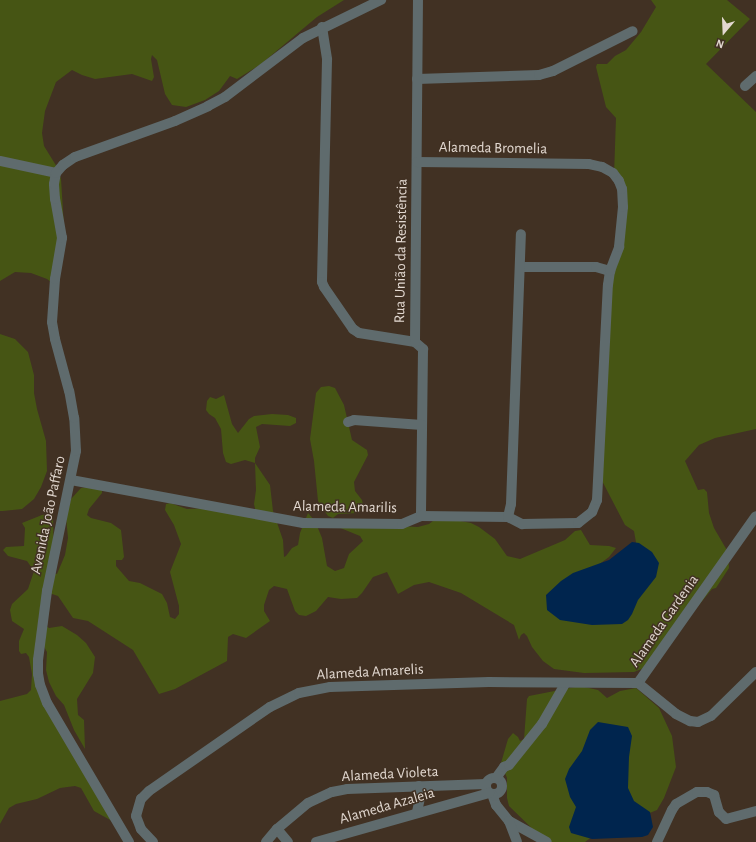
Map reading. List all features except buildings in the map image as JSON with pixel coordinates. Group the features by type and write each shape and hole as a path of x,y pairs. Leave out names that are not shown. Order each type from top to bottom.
{"street":[{"path":"0,161 56,173 62,165 75,157 175,121 225,97 302,38 322,27 381,0"},
{"name":"Alameda Bromelia","path":"418,0 417,162 589,164 602,167 613,172 622,189 623,207 620,247 610,271 608,285 597,500 592,512"},
{"path":"322,27 327,60 322,282 353,329 359,333 415,342 423,349 421,516"},
{"path":"417,79 540,75 553,71 633,31"},
{"path":"745,86 756,76"},
{"name":"Rua União da Resistência","path":"415,342 417,162"},
{"name":"Avenida João Paffaro","path":"56,173 54,184 55,199 62,238 52,322 55,339 70,391 74,418 76,451 43,615 38,660 40,685 47,703 129,842"},
{"path":"508,517 511,504 521,234"},
{"path":"520,267 596,267 610,271"},
{"path":"348,422 354,420 422,425"},
{"name":"Alameda Amarilis","path":"71,480 303,523 402,524 421,516 508,517 522,524 578,522 592,512"},
{"name":"Alameda Gardenia","path":"565,684 600,682 638,683 756,516"},
{"path":"638,683 676,714 690,721 698,722 711,716 756,672"},
{"name":"Alameda Amarelis","path":"153,842 138,824 136,816 137,807 141,799 149,791 270,707 300,693 330,687 489,682 565,684"},
{"path":"517,842 509,821 496,805 494,787 504,767 509,765 542,724 565,684"},
{"path":"417,812 420,798 419,786"},
{"name":"Alameda Violeta","path":"266,842 277,829 308,803 332,792 347,789 419,786 494,787"},
{"name":"Alameda Azaleia","path":"316,842 494,787"},
{"path":"657,842 676,804 697,792 707,792 714,795 719,812 726,818 756,810"},
{"path":"509,821 547,842"},
{"path":"277,829 288,842"}],"green space":[{"path":"0,0 344,0 317,17 261,64 237,79 230,76 219,91 205,100 186,107 172,105 165,94 157,60 152,55 151,59 154,77 152,81 132,74 95,79 72,70 56,82 45,111 42,133 44,146 57,167 61,179 64,227 55,285 47,279 31,273 15,272 0,281"},
{"path":"651,0 727,0 750,19 706,64 756,112 756,429 715,438 699,445 685,461 698,490 704,489 707,492 709,513 714,528 728,552 729,568 716,588 712,589 649,666 634,672 584,673 554,669 543,661 532,647 524,633 521,635 519,640 514,625 461,593 429,582 414,585 398,594 387,572 373,577 357,598 341,599 328,597 316,611 306,616 299,615 295,611 287,589 274,586 269,590 264,605 264,611 270,621 246,638 233,634 228,637 227,661 175,689 159,694 133,650 88,621 73,618 58,596 52,594 48,598 45,625 49,628 62,626 77,635 86,643 95,657 93,673 77,699 78,715 84,720 85,749 74,730 64,705 56,696 49,682 46,670 47,652 43,645 38,683 112,821 94,811 81,788 75,786 60,788 37,799 16,804 9,808 0,824 0,701 27,694 31,690 32,674 29,657 26,653 21,654 19,651 19,641 24,629 12,621 10,610 12,604 28,589 34,571 27,561 8,556 3,550 6,547 24,546 25,528 22,523 42,515 53,513 54,573 57,574 65,555 68,538 66,517 71,499 81,488 90,487 102,490 102,493 89,509 87,515 91,518 111,523 121,530 124,557 122,560 116,560 116,566 129,581 140,583 162,594 167,603 170,617 175,619 179,614 179,606 170,572 181,544 174,525 165,510 166,504 170,503 187,509 212,508 256,513 254,504 256,490 255,463 270,485 273,511 283,540 284,557 292,548 298,545 300,533 308,513 315,521 322,538 327,566 335,571 344,568 349,554 363,541 360,536 338,527 372,525 418,527 429,524 442,514 451,519 471,523 479,527 495,539 507,556 520,559 565,540 575,531 581,530 590,545 616,548 609,557 564,590 637,548 634,531 625,525 599,475 610,271 618,254 622,189 614,175 616,118 606,107 596,67 597,64 607,64 615,56 626,50 641,32 656,7"},
{"path":"0,334 15,339 28,352 34,375 34,393 37,409 46,441 47,471 41,487 34,499 22,509 3,511 0,511"},
{"path":"329,386 335,388 344,405 352,440 367,450 368,455 354,482 355,491 362,500 364,510 358,513 338,514 333,518 328,516 318,501 310,439 316,393 321,387"},
{"path":"224,395 232,424 238,433 249,419 254,416 272,414 288,415 296,418 296,423 290,426 262,424 256,427 260,447 255,458 255,463 245,460 231,464 226,462 223,453 221,429 215,418 206,410 207,401 210,397 216,399"},
{"path":"580,686 598,690 607,698 620,691 636,688 659,708 672,736 676,767 664,798 657,810 593,836 585,842 546,842 509,806 507,798 507,778 501,763 508,739 513,733 520,741 524,739 527,699 529,696"}],"water":[{"path":"632,542 639,543 652,552 659,563 656,577 638,600 628,620 622,624 592,625 560,620 547,610 546,595 561,581 573,573 609,560"},
{"path":"598,722 628,727 632,736 629,757 628,788 634,801 650,812 653,827 648,835 642,837 592,839 571,833 569,827 576,807 570,797 565,779 569,769 582,751 590,730"}]}
